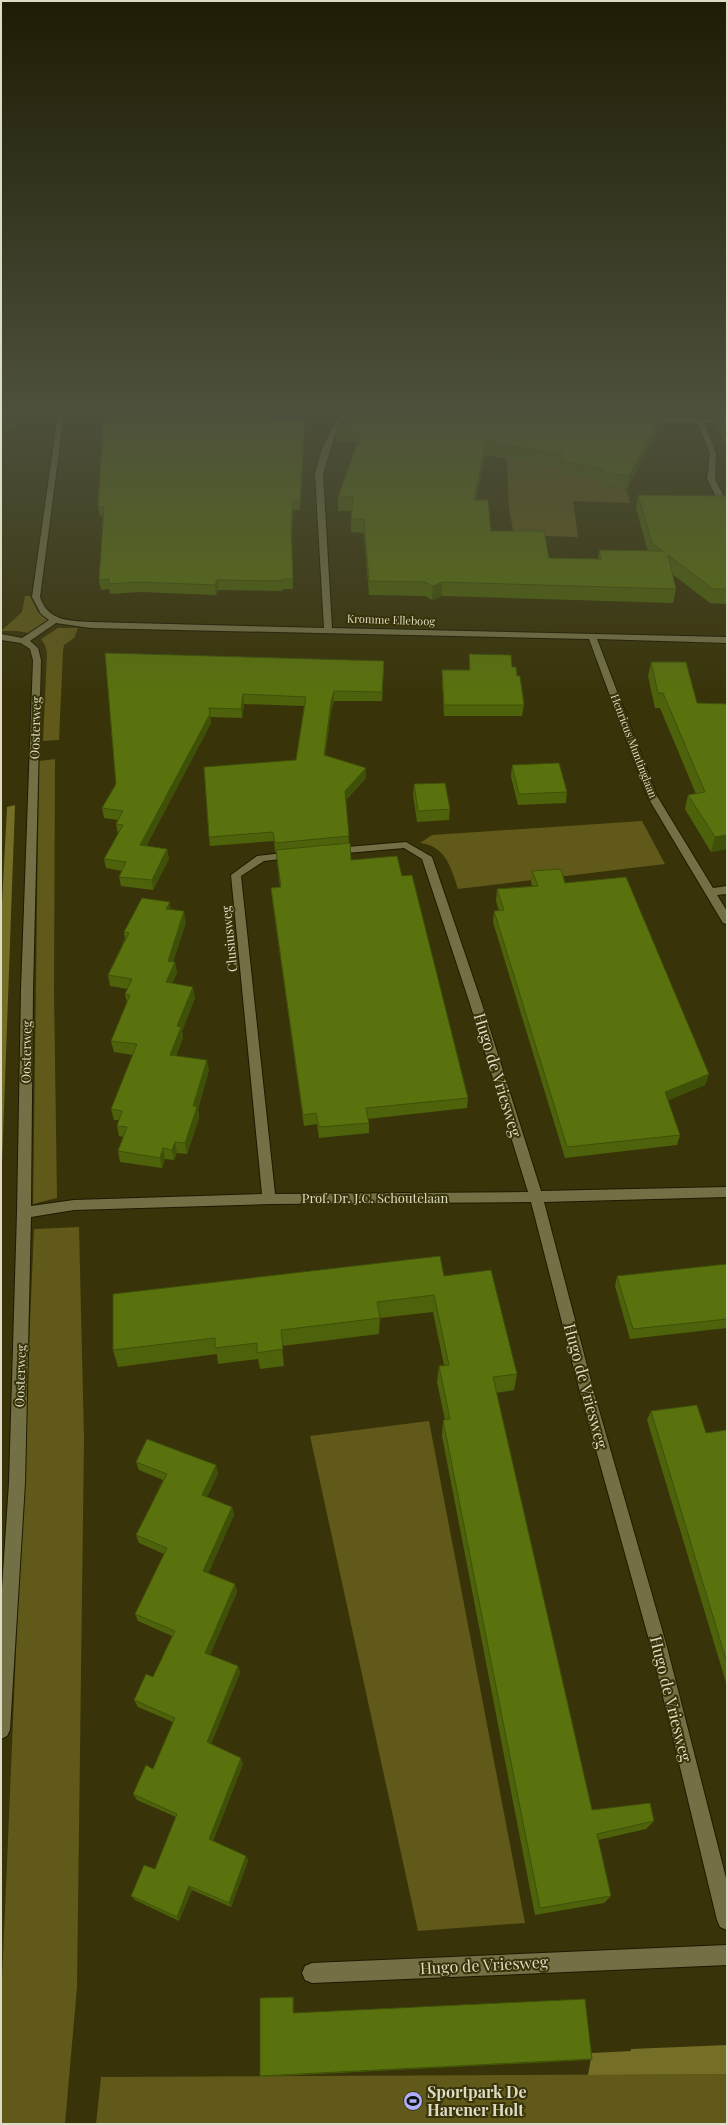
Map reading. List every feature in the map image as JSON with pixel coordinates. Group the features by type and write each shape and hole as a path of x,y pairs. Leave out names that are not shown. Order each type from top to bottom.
{"street":[{"path":"1,637 24,641 55,620 42,612 36,597 49,505"},
{"path":"321,505 328,629"},
{"name":"Kromme Elleboog","path":"55,620 91,625 328,629 727,640"},
{"name":"Henricus Muntinglaan","path":"592,637 652,796 727,920"},
{"name":"Oosterweg","path":"1,1730 17,1484 24,1212 27,990 37,660 34,648 24,641"},
{"name":"Hugo de Vriesweg","path":"322,853 406,845 427,858 478,1011 536,1197 588,1396 659,1647 727,1920"},
{"name":"Clusiusweg","path":"269,1199 236,874 261,858 307,854"},
{"path":"709,892 727,890"},
{"name":"Prof. Dr. J.C. Schoutelaan","path":"24,1212 74,1205 269,1199 536,1197 727,1192"},
{"name":"Hugo de Vriesweg","path":"312,1973 727,1955"}],"shaded area":[{"path":"509,505 574,505 578,537 514,535"},
{"path":"25,596 30,596 38,612 48,620 28,633 1,631 22,612"},
{"path":"58,628 78,628 74,638 64,645 59,740 43,741 47,653 45,645 41,639"},
{"path":"55,759 54,990 57,1198 33,1204 39,761"},
{"path":"15,805 1,1191 1,922 7,807"},
{"path":"642,821 665,864 458,889 450,866 442,853 436,848 420,843 432,835"},
{"path":"79,1227 84,1438 77,1987 65,2124 1,2124 1,2003 34,1229"},
{"path":"429,1421 525,1923 418,1931 310,1436"},
{"path":"727,2045 727,2074 588,2075 592,2053 631,2051 631,2049"},
{"name":"Sportpark De Harener Holt","path":"727,2074 727,2124 96,2124 101,2077"}],"building":[{"path":"98,505 293,505 291,529 293,579 282,579 282,581 217,580 215,585 138,582 109,584 109,579 99,580 104,507 98,507"},
{"path":"352,505 488,505 491,531 544,531 549,558 601,559 599,550 663,551 652,543 641,505 727,505 727,589 713,589 668,555 676,589 442,582 433,586 425,582 369,581 364,519 351,519"},
{"path":"105,653 384,661 382,692 334,691 331,702 324,755 366,768 345,791 349,836 275,843 273,832 209,837 204,767 296,760 306,697 243,694 241,709 209,708 210,714 140,845 167,849 152,880 119,877 126,862 104,859 123,825 116,824 123,811 102,808 116,784"},
{"path":"469,654 511,655 512,667 516,667 517,676 520,676 524,705 444,705 442,670 470,670"},
{"path":"651,662 686,662 697,703 727,704 727,835 715,837 688,795 705,792 663,693 658,693"},
{"path":"559,763 567,792 519,794 512,765"},
{"path":"445,783 450,809 418,811 414,784"},
{"path":"350,843 351,860 397,856 402,876 412,875 468,1098 366,1108 369,1123 319,1127 316,1113 303,1115 271,888 281,887 276,850"},
{"path":"561,869 565,883 626,877 709,1074 665,1092 680,1135 567,1147 494,911 504,910 497,889 538,886 532,871"},
{"path":"142,898 170,902 166,909 184,911 168,961 175,962 166,982 193,987 177,1026 181,1027 170,1055 207,1060 193,1106 197,1107 185,1143 175,1142 172,1150 163,1148 160,1158 118,1151 127,1127 117,1126 122,1111 111,1109 137,1044 111,1041 130,995 125,994 132,979 108,975 129,933 124,932"},
{"path":"440,1256 444,1276 491,1270 517,1374 493,1377 592,1810 650,1803 654,1821 597,1834 611,1896 540,1908 443,1420 450,1419 439,1366 449,1365 434,1295 377,1302 380,1318 281,1330 283,1349 257,1353 257,1343 215,1348 215,1338 113,1350 113,1294"},
{"path":"727,1264 727,1319 633,1329 617,1276"},
{"path":"697,1405 706,1433 727,1430 727,1663 651,1411"},
{"path":"147,1439 216,1465 202,1495 232,1507 203,1571 235,1584 205,1653 238,1666 207,1742 241,1758 209,1839 246,1856 229,1903 189,1886 177,1917 131,1896 144,1865 155,1869 177,1814 133,1794 146,1765 153,1769 175,1718 134,1700 146,1674 153,1677 175,1631 135,1614 167,1548 136,1535 167,1474 136,1462"},
{"path":"293,1997 293,2013 585,1999 592,2059 260,2076 260,1998"}],"place":[{"name":"Sportpark De Harener Holt","path":"413,2101"}]}
